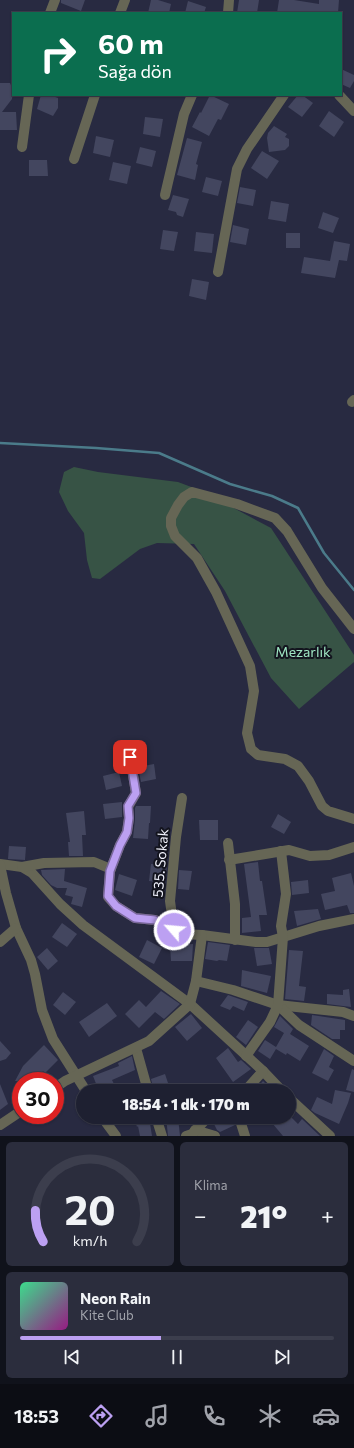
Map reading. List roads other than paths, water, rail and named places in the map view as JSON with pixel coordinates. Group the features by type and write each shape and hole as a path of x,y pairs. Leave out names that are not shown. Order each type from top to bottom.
{"street":[{"path":"50,12 55,0"},
{"path":"120,12 125,0"},
{"path":"228,12 229,0"},
{"path":"22,147 29,96"},
{"path":"74,159 95,96"},
{"path":"165,195 184,114 192,96"},
{"path":"218,272 237,169 246,149 283,96"},
{"path":"339,96 354,110"},
{"path":"354,629 322,588 287,531 275,518 237,504 192,492 184,497 171,518 171,526 175,536 197,558 216,592 250,666 254,692 247,733 251,749 258,755 285,760 298,766 309,781 322,806 328,810 354,819"},
{"path":"130,757 136,793 128,806 129,818 127,832 120,845 111,869 108,896 116,906 135,918 155,920 182,934 267,942 319,926 354,919"},
{"name":"535. Sokak","path":"174,930 170,901 176,837 182,798"},
{"path":"228,844 235,904 235,940"},
{"path":"229,860 289,850 310,856 329,855 354,847"},
{"path":"246,1056 270,1022 278,1005 283,938 281,926 286,894 281,851"},
{"path":"22,868 44,863 94,862 111,869"},
{"path":"82,1084 50,1032 42,1010 30,960 16,928 0,865 22,868 32,873 60,904 83,925 190,1004 275,1084"},
{"path":"0,942 16,928"},
{"path":"64,1083 149,1041 190,1004 196,981 202,935"},
{"path":"196,981 233,990 278,1005 343,1012 354,1016"},
{"path":"278,1005 299,1025 354,1061"},
{"path":"136,1048 146,1084"},
{"path":"251,1084 263,1071"},
{"path":"296,1104 330,1136"},
{"path":"0,1125 12,1117"},
{"path":"107,1124 116,1136"},
{"path":"158,1124 162,1136"},
{"path":"186,1136 192,1134 201,1124"},
{"path":"241,1124 245,1136"},
{"path":"195,1130 215,1136"}],"waterway":[{"path":"0,443 159,453 230,484 272,496 298,508 324,553 354,590"}],"park label":[{"name":"Mezarlık","path":"303,651"}]}
